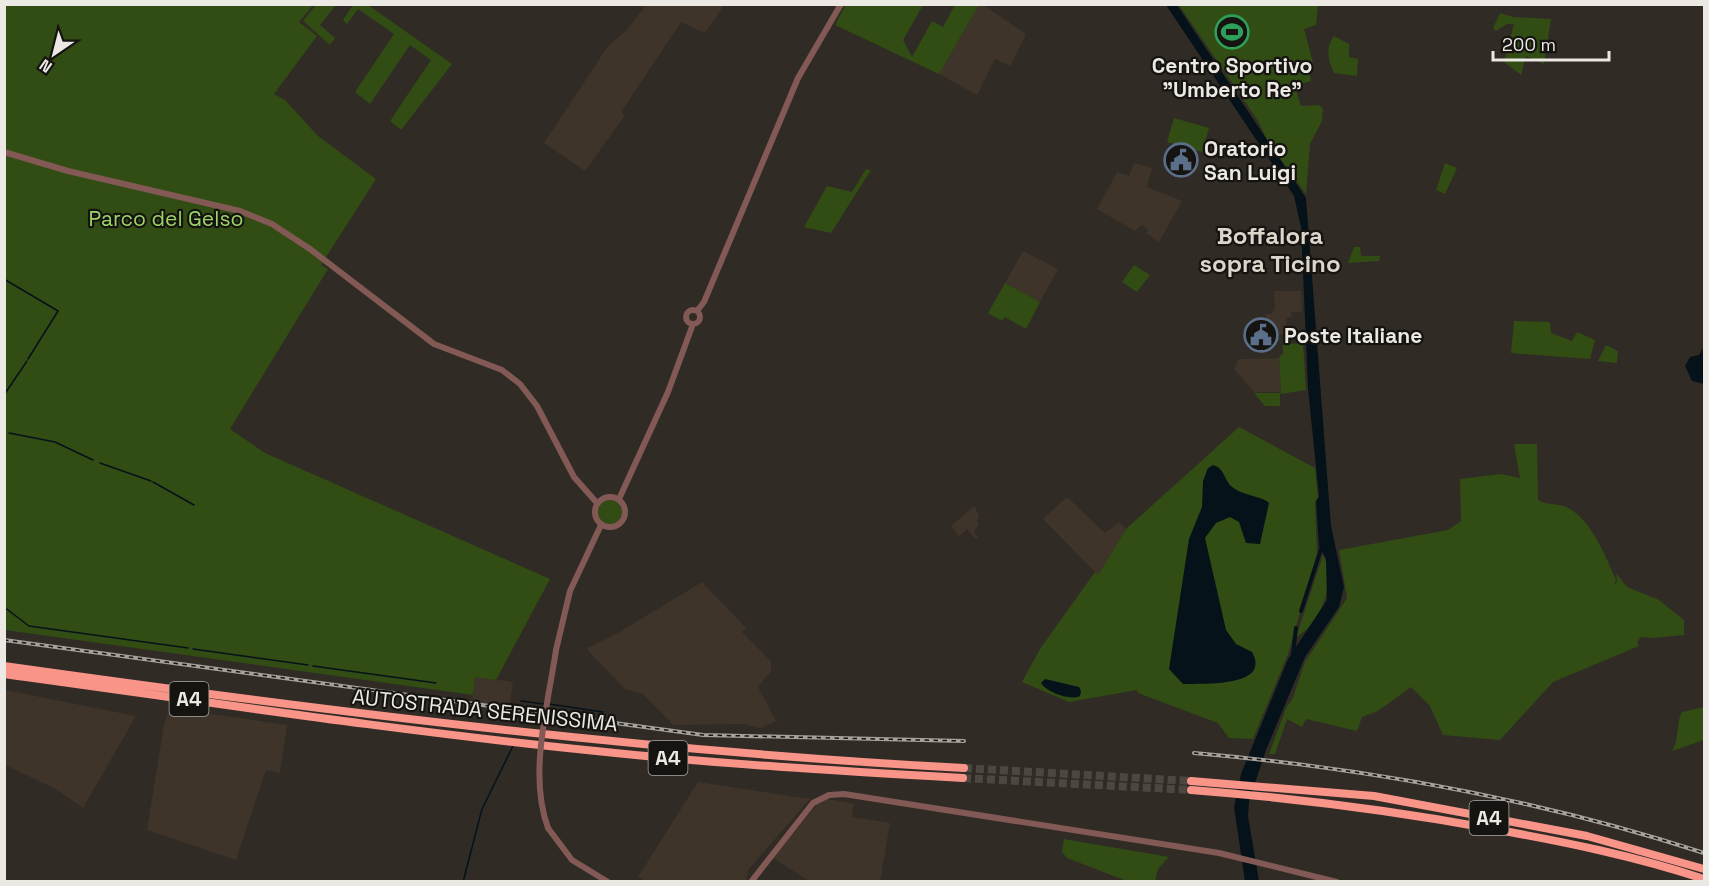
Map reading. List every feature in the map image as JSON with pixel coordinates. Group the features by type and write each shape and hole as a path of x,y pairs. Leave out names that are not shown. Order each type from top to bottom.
{"highway":[{"name":"AUTOSTRADA SERENISSIMA","path":"4,666 311,709 486,730 963,773 792,768 594,751 310,716 4,674"},
{"name":"A4","path":"1704,869 1576,834 1374,796 1270,786 1191,786 1385,809 1584,845 1656,863 1704,879"}],"street":[{"path":"693,324 687,321 687,314 690,311 696,311 704,302 798,78 841,4"},
{"path":"4,152 68,171 240,210 272,224 310,249 434,344 493,366 520,384 537,406 574,477 597,503 595,517 601,525 616,526 624,519 624,506 619,499 609,497 597,503"},
{"path":"619,499 668,392 693,324 700,318 696,311"},
{"path":"601,525 570,591 556,650 538,781 540,804 548,828 572,860 608,882"},
{"path":"751,882 813,803 829,795 844,794 1237,857 1337,882"}],"shaded area":[{"path":"647,4 724,5 705,33 681,22 621,112 625,115 585,171 544,143 608,46 626,31"},
{"path":"979,5 983,5 1026,34 1010,66 995,59 977,95 939,74"},
{"path":"1166,5 1177,5 1306,198 1331,526 1344,587 1339,607 1305,657 1266,750 1249,801 1248,816 1259,881 1245,881 1234,807 1241,774 1288,659 1327,600 1326,559 1319,546 1316,501 1319,497 1308,388 1301,227 1294,196"},
{"path":"1134,163 1152,168 1147,187 1182,201 1159,242 1146,233 1148,230 1142,225 1135,231 1097,209 1117,172 1129,176"},
{"path":"1023,251 1058,269 1040,302 1005,283"},
{"path":"1274,291 1301,291 1302,312 1291,312 1291,317 1286,318 1287,335 1279,335 1279,341 1266,342 1267,329 1260,324 1266,320 1266,314 1272,314 1275,308"},
{"path":"1704,347 1704,384 1692,381 1685,366 1690,357 1699,355"},
{"path":"1279,358 1281,392 1254,392 1234,369 1239,359"},
{"path":"1213,465 1224,474 1231,486 1269,503 1260,544 1246,543 1239,522 1230,517 1216,523 1205,538 1226,630 1236,644 1252,652 1256,664 1252,672 1244,678 1218,683 1183,684 1169,669 1189,539 1202,507 1203,481 1208,468"},
{"path":"1067,497 1105,533 1119,522 1126,529 1098,575 1043,519"},
{"path":"974,506 979,515 977,521 979,525 974,531 978,537 975,539 967,529 959,536 951,526"},
{"path":"702,582 747,629 742,632 771,661 771,671 758,687 776,721 761,728 743,724 673,725 643,694 625,689 587,648 618,633"},
{"path":"475,677 513,682 509,709 472,704"},
{"path":"1045,679 1079,687 1080,696 1071,697 1053,692 1041,683"},
{"path":"5,690 136,716 83,808 56,789 5,765"},
{"path":"192,711 287,725 280,773 266,770 236,860 147,830 164,725 168,713 191,717"},
{"path":"698,782 810,799 748,870 746,881 646,881 638,877"},
{"path":"822,798 854,804 852,817 890,823 880,881 809,881 773,858"}],"green space":[{"path":"846,4 923,5 903,40 912,57 932,21 943,27 955,5 979,5 939,74 835,25"},
{"name":"Parco del Gelso","path":"5,5 313,5 299,22 317,36 274,94 285,100 318,136 376,179 321,265 328,269 230,429 265,453 550,579 496,680 475,677 473,695 5,630"},
{"path":"316,5 336,5 320,25 335,38 330,45 303,21"},
{"path":"353,5 368,5 452,64 401,130 390,121 431,60 410,45 370,104 355,92 394,34 358,9 347,24 343,20"},
{"path":"1179,5 1318,5 1316,25 1304,29 1314,66 1308,68 1311,81 1295,86 1301,106 1319,105 1323,109 1322,121 1310,144 1306,194 1268,142 1258,121"},
{"path":"1500,13 1513,17 1551,19 1544,64 1526,56 1521,75 1504,62 1514,24 1507,24 1496,31 1493,28"},
{"path":"1334,36 1349,44 1349,57 1358,59 1357,76 1334,73 1328,54 1329,45"},
{"path":"1174,118 1209,128 1202,152 1167,142"},
{"path":"1445,163 1457,168 1445,194 1436,190"},
{"path":"866,169 871,170 831,233 804,227 827,186 852,192"},
{"path":"1354,247 1360,247 1361,256 1380,256 1379,261 1348,263"},
{"path":"1134,265 1150,275 1137,292 1122,282"},
{"path":"1005,283 1040,302 1026,329 1005,317 1002,321 988,313"},
{"path":"1514,321 1550,322 1551,333 1572,341 1577,332 1595,340 1590,359 1511,353"},
{"path":"1303,343 1306,390 1280,394 1280,406 1265,406 1254,393 1281,393 1279,358 1283,353 1283,344"},
{"path":"1606,345 1618,351 1617,363 1598,361"},
{"path":"1239,427 1315,468 1318,497 1315,502 1317,554 1288,654 1253,739 1229,738 1218,723 1138,693 1137,690 1069,702 1022,682 1040,649 1095,572 1098,575 1126,529"},
{"path":"1514,444 1537,444 1538,500 1566,507 1578,515 1592,531 1603,551 1616,580 1614,585 1617,582 1616,573 1627,587 1659,600 1684,620 1684,635 1641,637 1637,642 1639,646 1553,682 1500,740 1443,735 1430,706 1411,687 1378,711 1362,717 1357,731 1306,719 1302,727 1287,719 1275,754 1269,754 1305,662 1347,598 1339,550 1448,530 1461,521 1460,479 1501,474 1520,478"},
{"path":"610,500 618,504 622,512 618,520 610,524 602,520 598,512 602,504"},
{"path":"1323,555 1328,577 1324,601 1313,623 1296,637"},
{"path":"1704,707 1704,740 1672,751 1682,712"},
{"path":"1064,839 1169,857 1158,869 1155,881 1127,881 1067,858 1062,852"}],"waterway":[{"path":"4,279 58,311 28,359"},
{"path":"4,395 27,361"},
{"path":"9,433 55,442 93,460"},
{"path":"100,463 151,481"},
{"path":"153,482 194,505"},
{"path":"1301,611 1322,546"},
{"path":"4,607 29,626 188,648"},
{"path":"1293,654 1296,628"},
{"path":"193,649 308,665"},
{"path":"313,666 436,683"},
{"path":"521,701 544,704"},
{"path":"549,704 603,712"},
{"path":"463,882 482,809 513,746"}],"tunnel":[{"path":"964,768 1191,781"},
{"path":"963,778 1191,790"}],"railway":[{"path":"4,640 703,735 964,741"},
{"path":"1194,753 1258,759 1388,777 1452,789 1580,817 1704,853"}],"place":[{"name":"Centro Sportivo \"Umberto Re\"","path":"1232,32"},
{"name":"Oratorio San Luigi","path":"1181,160"},
{"name":"Poste Italiane","path":"1261,335"}],"district":[{"name":"Boffalora sopra Ticino","path":"1270,249"}]}
